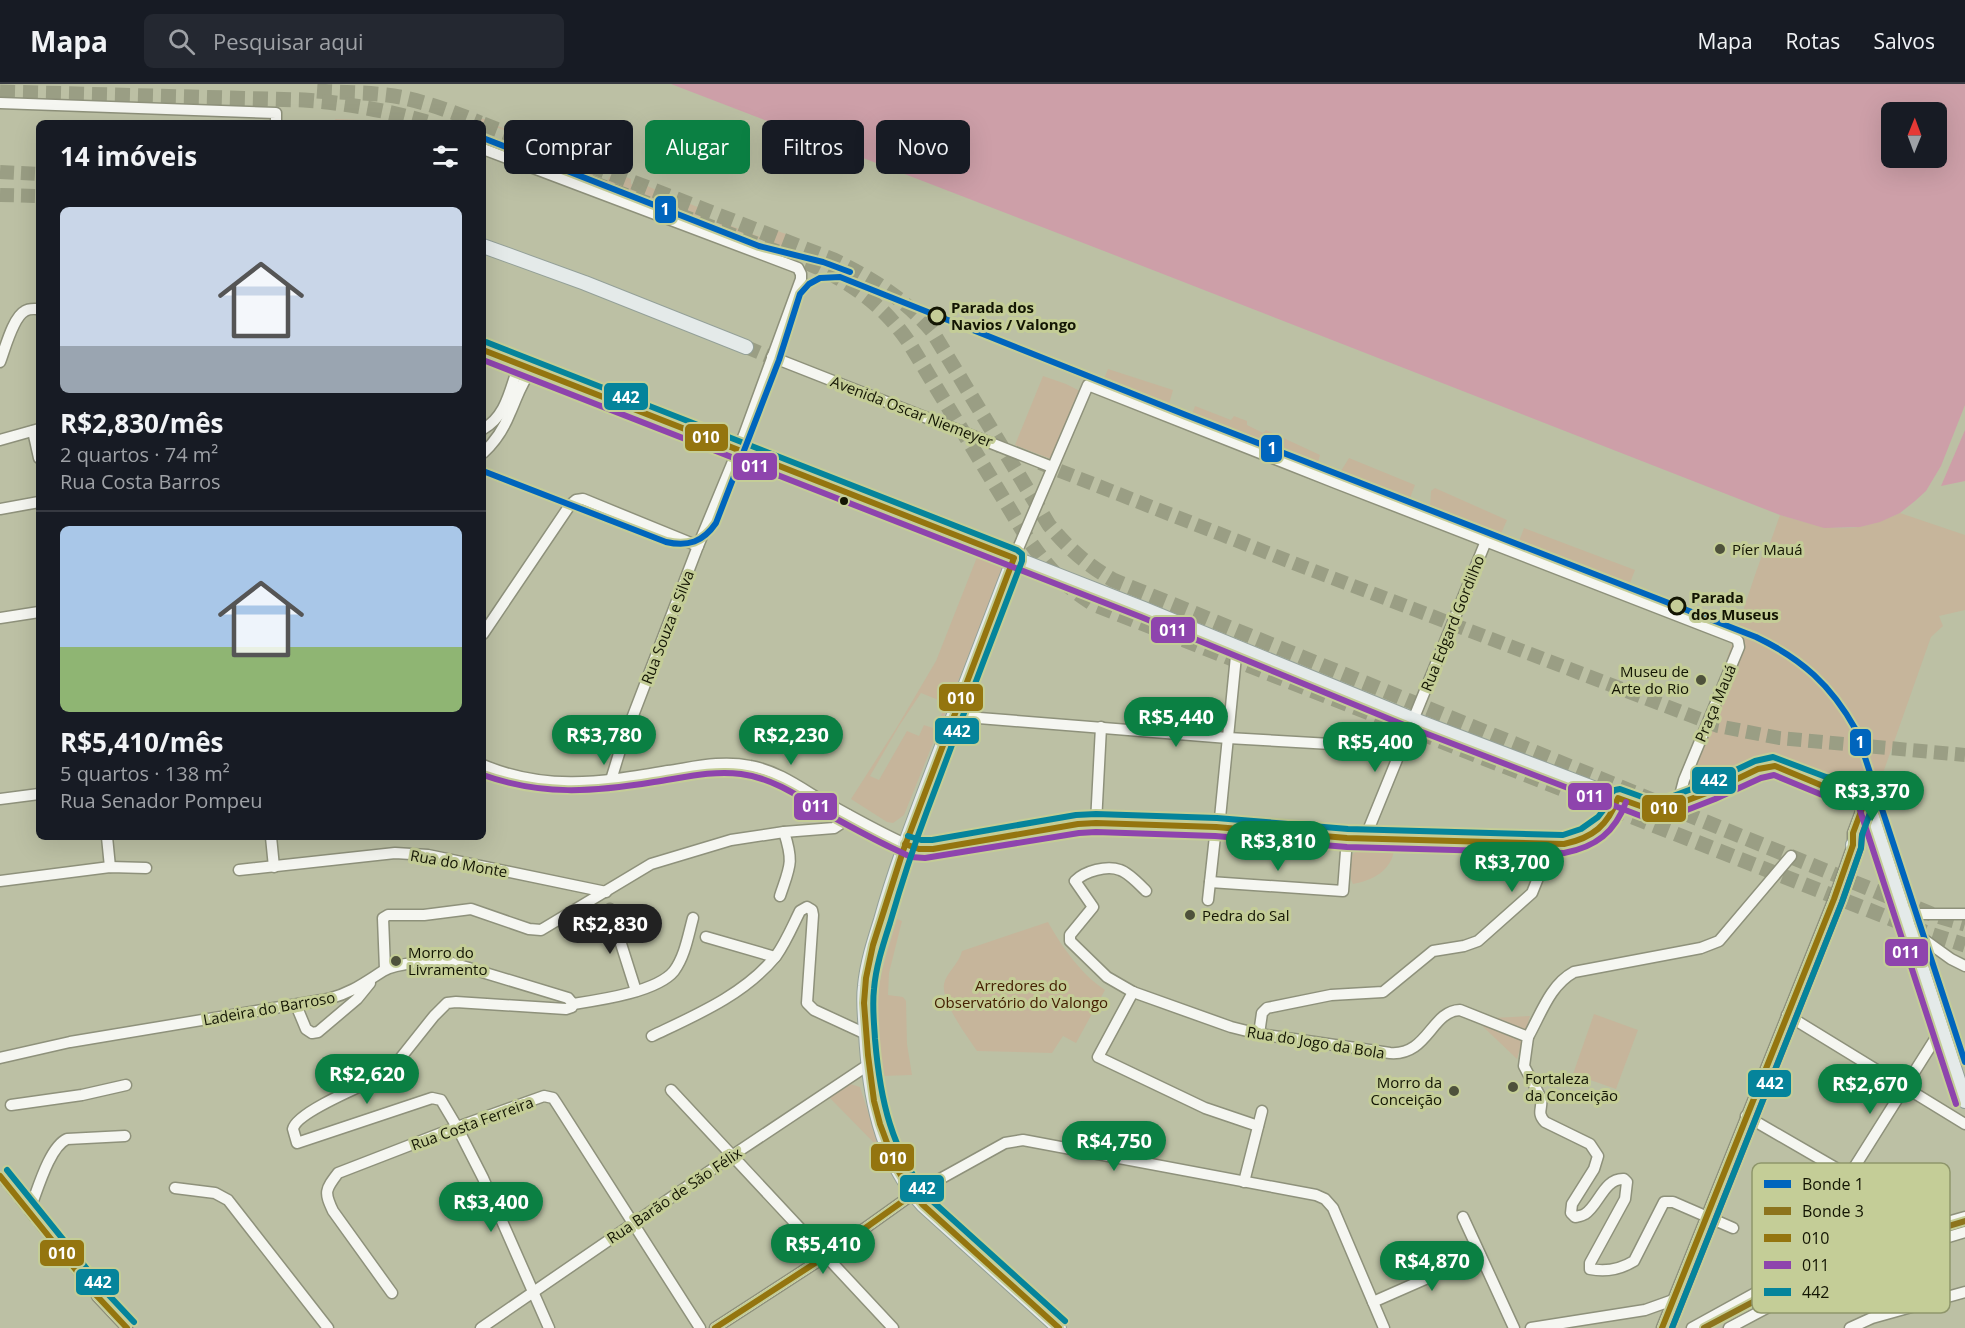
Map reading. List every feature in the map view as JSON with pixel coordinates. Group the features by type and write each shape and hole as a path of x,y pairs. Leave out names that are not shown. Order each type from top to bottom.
{"main road":[{"path":"486,247 585,283 746,347"},
{"path":"486,351 1237,646 1413,719 1643,807 1667,808 1712,791 1758,769 1775,766 1823,786 1866,798 1965,1101"},
{"path":"1014,558 887,897 867,972 864,1000 868,1065 873,1098 884,1138 898,1172 923,1205 1059,1328"},
{"path":"905,844 919,849 933,849 1078,824 1096,823 1217,828 1347,838 1569,843 1590,834 1608,819 1618,798"},
{"path":"1853,845 1867,837 1873,838 1883,848"}],"street":[{"path":"0,103 276,113 276,120"},
{"name":"Rua Souza e Silva","path":"486,150 798,268 801,274 738,450 698,546 621,747 611,780"},
{"path":"0,362 17,318 24,311 36,309"},
{"name":"Avenida Oscar Niemeyer","path":"772,357 1052,467"},
{"path":"486,427 500,415 513,387 526,367"},
{"path":"486,449 506,422 524,381 526,367"},
{"path":"1014,558 1088,385 1486,541"},
{"path":"0,440 36,430"},
{"path":"486,630 574,502 698,546"},
{"path":"0,509 36,503"},
{"name":"Praça Mauá","path":"1486,541 1738,641 1739,647 1688,769 1678,803"},
{"name":"Rua Edgard Gordilho","path":"1365,838 1486,541"},
{"path":"0,618 36,612"},
{"path":"1208,900 1237,646"},
{"path":"954,716 1228,738 1400,748"},
{"path":"1096,823 1101,727"},
{"path":"486,766 513,776 578,783 704,765 750,766 778,775 905,844"},
{"path":"0,799 36,795"},
{"path":"1675,1328 1663,1325 1834,899 1853,845 1853,833 1866,798"},
{"path":"573,1004 568,998 449,962 432,962 385,969 384,918 388,915 424,915 471,909 535,931 546,928 639,870 673,856 731,840 784,832 834,828 848,815"},
{"path":"780,896 791,861 784,832"},
{"path":"1210,882 1343,891 1347,838"},
{"path":"107,840 110,867"},
{"path":"271,840 274,867"},
{"path":"1259,1034 1262,1012 1267,1008 1331,995 1383,992 1433,951 1464,946 1478,941 1532,893 1540,873 1542,844"},
{"name":"Rua do Monte","path":"239,870 395,853 452,859 606,891"},
{"path":"1733,1228 1673,1202 1664,1202 1634,1261 1608,1270 1590,1269 1590,1263 1624,1199 1627,1182 1624,1179 1618,1179 1611,1183 1584,1215 1575,1217 1571,1213 1572,1204 1594,1169 1598,1156 1590,1144 1545,1122 1541,1117 1539,1112 1541,1098 1524,1066 1528,1037 1557,984 1564,977 1574,972 1701,948 1719,940 1791,856"},
{"path":"0,881 110,867 146,868"},
{"name":"Rua do Jogo da Bola","path":"1146,891 1124,871 1117,869 1086,873 1075,881 1093,907 1070,935 1070,941 1107,977 1133,992 1231,1028 1400,1054 1414,1048 1450,1011 1460,1010 1528,1037"},
{"path":"652,1036 709,1009 753,978 775,957 800,910 807,907 812,910 813,915 807,1003 814,1010 866,1034"},
{"path":"610,909 636,991"},
{"path":"1903,912 1965,914"},
{"path":"549,1328 483,1178 443,1102 432,1098 297,1143 292,1129 295,1122 325,1103 391,1070 447,1003 566,1009 572,1007 573,1004 636,991 663,980 672,973 682,957 693,918"},
{"path":"1908,927 1951,959 1965,966"},
{"path":"706,937 775,957"},
{"name":"Ladeira do Barroso","path":"0,1058 70,1042 338,997 374,979 385,969"},
{"path":"296,1005 306,1029 312,1033 318,1032 357,999 374,979"},
{"path":"1133,992 1098,1057 1228,1118 1258,1126"},
{"path":"1788,1015 1965,1124"},
{"path":"1857,1163 1942,1028"},
{"name":"Rua Barão de São Félix","path":"481,1328 868,1065"},
{"path":"11,1105 82,1095 126,1085"},
{"path":"671,1090 893,1328"},
{"name":"Rua Costa Ferreira","path":"392,1293 333,1211 326,1196 326,1190 338,1173 544,1096 553,1098 700,1328"},
{"path":"1244,1182 1262,1111"},
{"path":"1746,1116 1829,1163"},
{"path":"30,1209 52,1155 62,1141 75,1138 124,1136"},
{"path":"715,1328 826,1256 914,1194 1005,1143 1023,1140 1316,1195 1325,1199 1333,1208 1384,1328"},
{"path":"175,1188 215,1193 228,1200 328,1328"},
{"path":"1950,1221 1965,1216"},
{"path":"1463,1217 1514,1328"},
{"path":"1950,1237 1965,1232"},
{"path":"1373,1302 1480,1255"},
{"path":"1950,1296 1965,1292"},
{"path":"1692,1328 1752,1295"},
{"path":"97,1296 127,1328"},
{"path":"1531,1328 1645,1311 1672,1300"},
{"path":"1729,1328 1757,1313"},
{"path":"1858,1326 1872,1318 1890,1313"}],"green space":[{"path":"475,117 498,122 498,126 504,130 486,123 486,120 478,120"},
{"path":"587,174 600,174 598,178"},
{"path":"612,174 618,174 631,179 631,184 646,190 647,186 707,211 705,220 606,182"},
{"path":"725,215 730,217 729,225 765,239 772,229 797,238 798,244 795,247 784,247 720,226 719,221"},
{"path":"1108,369 1173,390 1167,411 1102,384"},
{"path":"1043,376 1082,392 1051,459 1015,445"},
{"path":"1195,406 1231,420 1234,416 1247,421 1247,425 1263,433 1266,430 1320,455 1316,469 1190,420"},
{"path":"1349,458 1415,485 1410,498 1341,471"},
{"path":"1435,488 1507,520 1501,534 1430,506 1431,491"},
{"path":"1900,513 1965,535 1965,610 1939,616 1943,626 1931,637 1877,790 1866,798 1782,767 1679,802 1756,572 1764,550 1768,549 1780,515 1827,527 1854,528"},
{"path":"1524,528 1635,570 1630,583 1519,541"},
{"path":"979,552 991,557 1000,564 1002,572 904,815 893,823 887,822 851,799 936,661","holes":["947,685 952,687 936,729 924,725 919,736 907,731 879,780 870,776 921,693 941,701"]},
{"path":"1363,848 1394,849 1389,863 1380,874 1353,884 1350,873 1351,859 1354,853"},
{"path":"897,919 902,921 889,973 888,995 903,997 906,1001 907,1044 912,1075 881,1076 877,1027 879,987"},
{"name":"Arredores do Observatório do Valongo","path":"1048,922 1073,959 1096,984 1105,990 1076,1043 1063,1036 1052,1053 977,1051 946,1000 944,984 947,976 962,951"},
{"path":"1594,1014 1638,1030 1616,1089 1573,1074"},
{"path":"1530,1016 1517,1059 1475,1019"},
{"path":"847,1083 860,1087 880,1149 829,1097"}],"shaded area":[{"path":"671,84 1965,84 1965,405 1941,466 1926,491 1900,513 1880,522 1860,527 1824,528 1780,515 904,174 970,174 970,120 876,120 876,163 864,158 864,120 764,120"},
{"path":"1965,430 1965,481 1941,486"}],"tunnel":[{"path":"317,91 405,98 472,120"},
{"path":"0,92 304,100 368,108 418,120"},
{"path":"486,125 834,260 887,290 932,331 1049,525 1078,556 1113,580 1934,915 1965,924"},
{"path":"486,143 810,264 839,278 865,295 888,316 908,341 1026,536 1048,566 1072,589 1093,604 1927,933 1965,945"},
{"path":"0,172 36,174"},
{"path":"0,195 36,196"},
{"path":"746,347 782,362"},
{"path":"1040,463 1718,726 1779,738 1965,755"},
{"path":"0,1176 97,1296"}],"tram line":[{"name":"1","path":"486,139 759,246 823,262 850,272"},
{"name":"1","path":"486,472 666,542 681,544 700,539 716,523 779,360 800,294 809,284 820,278 840,277 1186,415 1756,637 1788,654 1814,675 1836,700 1856,730 1965,1062"},
{"name":"3","path":"1950,1225 1965,1221"},
{"name":"3","path":"1704,1328 1752,1302"}],"transit line":[{"name":"442","path":"486,342 1017,550 1022,554 1022,561 917,839 882,947 873,995 874,1020 877,1061 884,1103 897,1143 917,1181 930,1199 1065,1321"},
{"name":"010","path":"486,351 1014,558 903,851 873,945 866,978 864,1003 874,1101 896,1167 908,1187 923,1205 1059,1328"},
{"name":"011","path":"486,361 1141,617 1409,727 1641,816 1669,817 1761,778 1774,775 1820,794 1864,807"},
{"name":"442","path":"908,836 921,840 932,840 1076,815 1096,814 1217,818 1348,829 1563,835 1581,829 1598,817 1605,808 1610,794 1615,790 1620,789 1645,798 1665,799 1708,783 1755,761 1773,757 1826,777 1871,790 1875,795 1875,800 1842,902 1672,1328"},
{"name":"010","path":"905,844 919,849 933,849 1078,824 1096,823 1216,827 1347,838 1564,844 1583,838 1598,829 1609,816 1618,798 1643,807 1667,808 1712,791 1758,769 1775,766 1823,786 1866,798 1853,833 1853,845 1834,899 1662,1328"},
{"name":"011","path":"486,776 526,786 568,790 610,788 708,774 730,773 753,776 788,790 892,848 911,857 925,858 1096,832 1215,836 1347,847 1564,853 1586,847 1603,836 1616,822 1626,802"},
{"name":"011","path":"1857,801 1956,1104"},
{"name":"011","path":"1672,1328 1842,902 1861,848 1862,835 1874,801"},
{"name":"442","path":"7,1170 104,1290 134,1322"},
{"name":"010","path":"0,1176 97,1296 127,1328"},
{"name":"010","path":"715,1328 826,1256 913,1194"}],"place":[{"name":"Parada dos Navios / Valongo","path":"937,316"},
{"name":"Píer Mauá","path":"1720,549"},
{"name":"Parada dos Museus","path":"1677,606"},
{"name":"Museu de Arte do Rio","path":"1701,680"},
{"name":"Pedra do Sal","path":"1190,915"},
{"name":"Morro do Livramento","path":"396,961"},
{"name":"Fortaleza da Conceição","path":"1513,1087"},
{"name":"Morro da Conceição","path":"1454,1091"}]}
